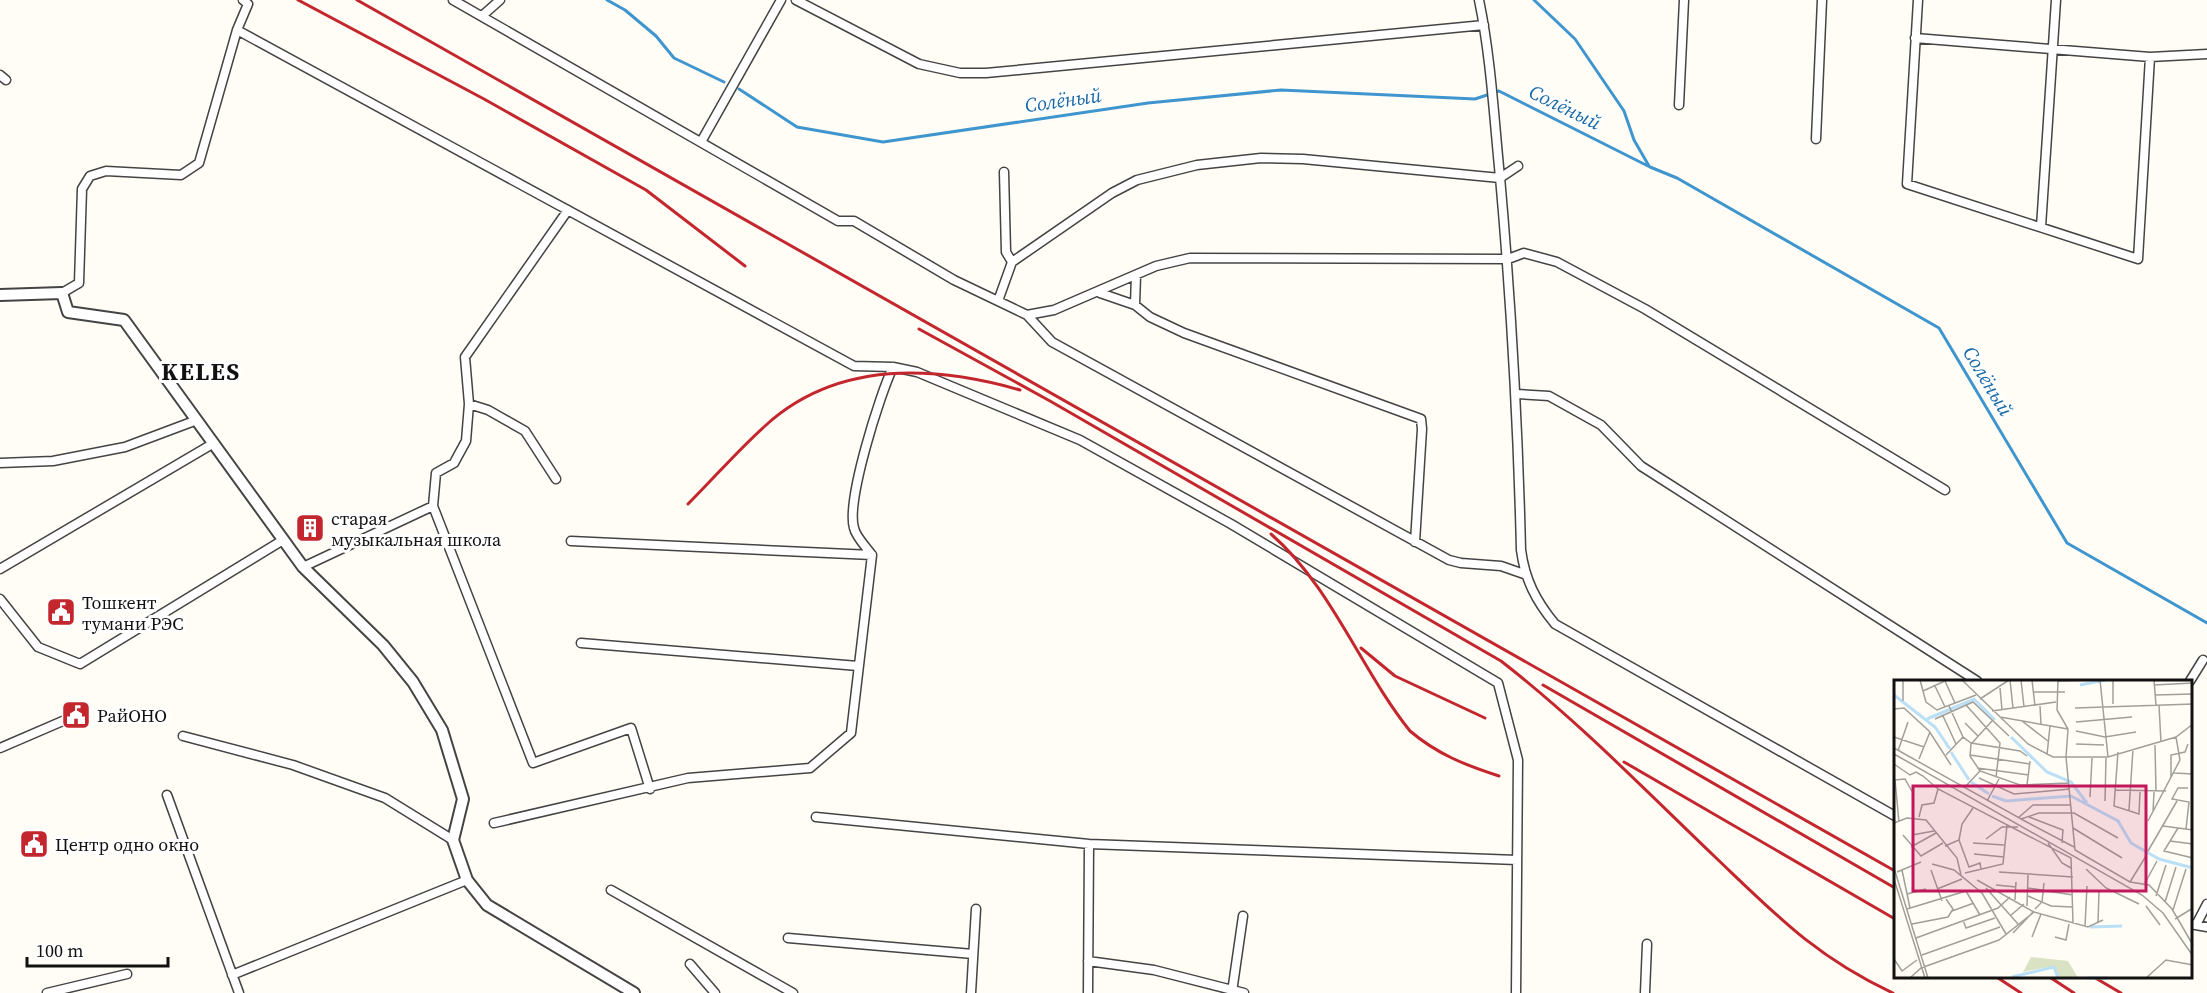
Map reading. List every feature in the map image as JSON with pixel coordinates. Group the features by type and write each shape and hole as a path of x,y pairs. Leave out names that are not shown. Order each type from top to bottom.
{"street":[{"path":"0,295 62,292 79,282 82,189 90,176 106,171 181,176 199,163 237,30 248,4 243,0"},
{"path":"453,0 838,221 854,221 954,280 1027,315 1052,342 1415,542 1455,562 1501,566 1524,574"},
{"path":"482,16 500,0"},
{"path":"701,142 781,0"},
{"path":"796,0 920,64 960,73 986,73 1485,25"},
{"path":"1479,0 1485,25 1508,260 1517,394 1521,550 1524,574 1538,604 1555,624 1894,815"},
{"path":"1679,105 1684,0"},
{"path":"1816,139 1822,0"},
{"path":"1918,0 1907,184 2138,259 2150,57"},
{"path":"2041,227 2056,0"},
{"path":"237,30 854,366 893,367 917,372 1080,440 1231,524 1498,683 1518,760 1516,993"},
{"path":"1915,38 2150,57 2207,54"},
{"path":"998,301 1012,262 1112,193 1137,180 1197,165 1261,158 1304,159 1500,178 1518,166"},
{"path":"1004,171 1006,252 1012,262"},
{"path":"568,210 465,357 469,404 466,441 454,463 436,473 433,506 533,763 631,728 650,789"},
{"path":"1027,315 1054,310 1100,293 1156,266 1190,258 1508,260 1524,254 1557,262 1646,309 1945,490"},
{"path":"1135,305 1136,275"},
{"path":"62,292 68,312 124,320 303,567 384,645 413,681 442,730 463,799 453,840 467,880 487,905 634,993"},
{"path":"1100,293 1135,305 1150,317 1184,333 1421,419 1415,542"},
{"path":"494,823 650,789 688,778 810,768 851,733 872,555 854,528 855,490 866,444 893,367"},
{"path":"1517,394 1549,396 1601,425 1641,466 1975,680"},
{"path":"469,404 488,410 525,431 556,479"},
{"path":"0,463 53,461 124,447 197,420"},
{"path":"0,569 214,443"},
{"path":"303,567 433,506"},
{"path":"0,599 38,647 80,664 283,540"},
{"path":"571,541 872,555"},
{"path":"581,643 858,666"},
{"path":"2191,680 2203,660"},
{"path":"0,748 72,717"},
{"path":"183,736 293,765 385,798 453,840"},
{"path":"167,795 239,993"},
{"path":"816,817 1089,844 1517,860"},
{"path":"1088,993 1089,844"},
{"path":"232,975 467,880"},
{"path":"611,890 793,993"},
{"path":"2207,904 2193,924 2207,927"},
{"path":"970,993 976,909"},
{"path":"1232,991 1243,916"},
{"path":"788,938 972,954"},
{"path":"1645,993 1647,944"},
{"path":"1088,961 1154,970 1244,993"},
{"path":"690,964 715,993"},
{"path":"47,993 127,974"}],"waterway":[{"name":"Солёный","path":"607,0 625,10 656,36 674,58 724,82"},
{"path":"1534,0 1575,39 1624,111 1634,140 1649,166"},
{"name":"Солёный","path":"739,89 797,127 883,142 1148,103 1281,90 1475,99 1499,91 1650,167 1677,178 1939,328 2067,543 2207,623"}],"railway":[{"path":"298,0 484,99 646,190 745,266"},
{"path":"357,0 1894,870"},
{"path":"919,329 1050,401 1501,661 1583,731 1776,915 1818,949 1865,979 1893,993"},
{"path":"688,504 765,426 793,405 822,389 854,379 886,374 919,373 953,376 1020,390"},
{"path":"1271,534 1311,578 1392,707 1410,731 1452,758 1499,776"},
{"path":"1361,648 1395,676 1485,718"},
{"path":"1543,685 1894,887"},
{"path":"1624,762 1894,918"},
{"path":"1998,978 2021,993"},
{"path":"2051,978 2074,993"},
{"path":"2095,978 2121,993"}],"place":[{"name":"старая музыкальная школа","path":"310,528"},
{"name":"Тошкент тумани РЭС","path":"61,612"},
{"name":"РайОНО","path":"76,715"},
{"name":"Центр одно окно","path":"34,844"}],"district":[{"name":"KELES","path":"201,371"}]}
